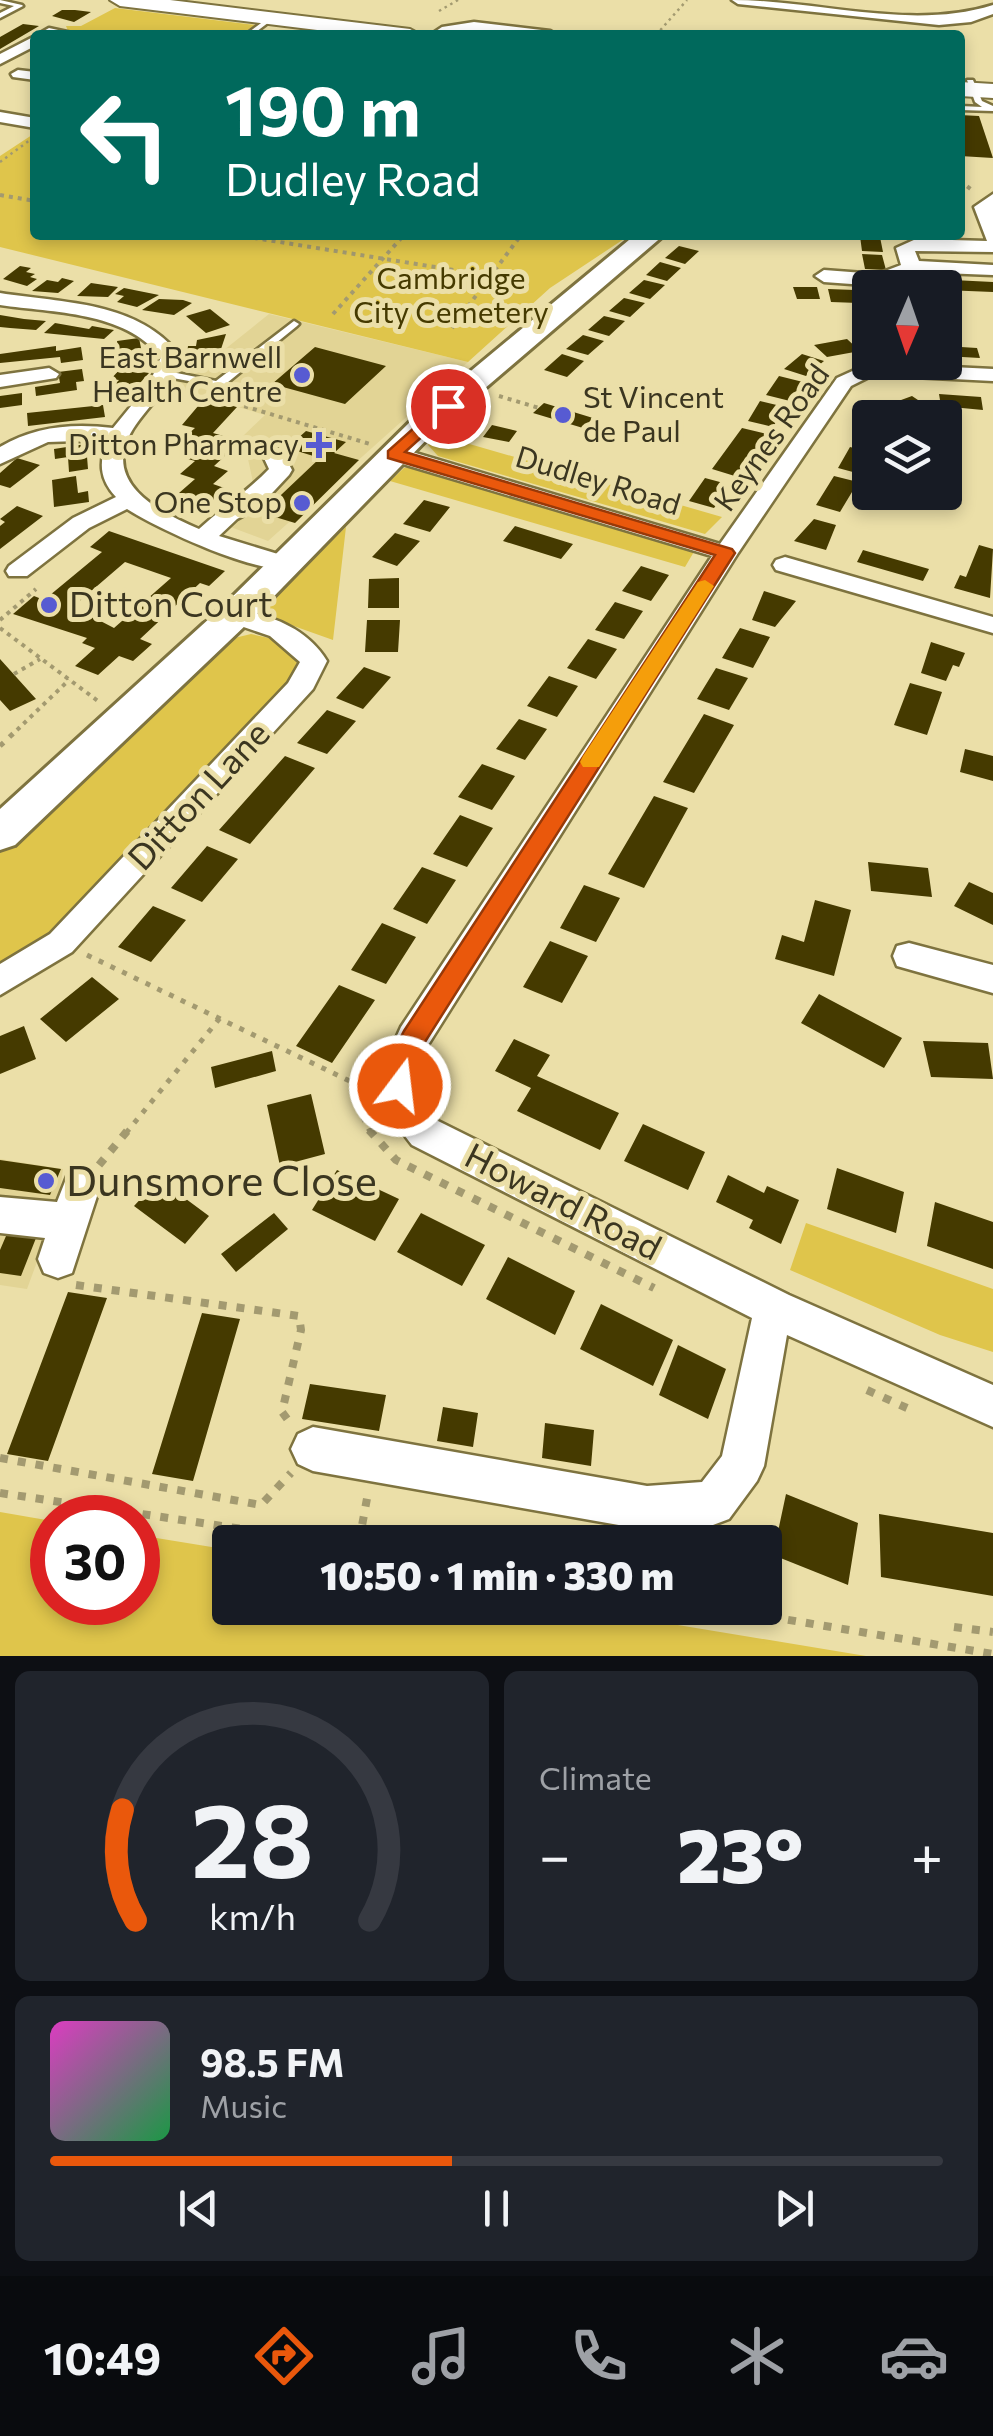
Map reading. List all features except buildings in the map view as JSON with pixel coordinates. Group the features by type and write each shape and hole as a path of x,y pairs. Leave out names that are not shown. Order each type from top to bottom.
{"main road":[{"path":"120,0 366,30"},
{"path":"0,834 120,718 235,615 385,450 472,388 623,254 644,240"}],"street":[{"path":"738,0 939,22 988,14"},
{"path":"52,30 64,23"},
{"path":"442,30 460,25 505,30"},
{"path":"0,60 30,43"},
{"path":"0,71 30,75"},
{"path":"0,84 18,74"},
{"path":"4,115 30,123"},
{"path":"993,199 982,207 993,238"},
{"path":"914,266 908,261 905,248 916,244 993,248"},
{"path":"824,276 878,280 914,266 993,270"},
{"path":"0,298 142,326 164,343 171,356 167,374 118,435 111,453 112,470 128,500 147,514 282,563"},
{"name":"Keynes Road","path":"726,553 851,375 882,369 993,375"},
{"path":"0,381 49,374"},
{"path":"0,457 20,443 56,432 118,435"},
{"name":"Dudley Road","path":"385,450 726,553"},
{"path":"204,537 229,514 250,502 280,470 273,454"},
{"path":"18,571 81,523 128,500"},
{"path":"400,1086 402,1062 413,1038 726,553"},
{"path":"785,565 993,625"},
{"name":"Ditton Lane","path":"0,981 60,942 300,689 314,661 304,645 286,632 235,615"},
{"path":"908,957 993,978"},
{"name":"Howard Road","path":"400,1086 407,1112 425,1132 775,1309 993,1406"},
{"path":"0,1216 76,1204 58,1260"},
{"path":"313,1450 647,1508 713,1503 742,1466 764,1342 775,1309"}],"lane":[{"path":"0,16 36,0"},
{"path":"0,2 20,6"},
{"path":"255,30 270,19"},
{"path":"167,374 218,386 294,324"}],"path":[{"path":"660,30 687,0"},
{"path":"0,162 30,141"},
{"path":"0,195 30,199"},
{"path":"268,240 491,276"},
{"path":"334,314 399,240"},
{"path":"452,328 517,240"},
{"path":"472,388 539,408"},
{"path":"218,398 385,450"},
{"path":"1,631 120,718"},
{"path":"14,674 40,659"},
{"path":"0,746 69,680"},
{"path":"60,942 358,1085 400,1086"},
{"path":"76,1204 220,1018"},
{"path":"380,1042 361,1072 358,1085 359,1107 371,1138 396,1160 657,1290"},
{"path":"0,1458 261,1505 313,1450 282,1412 301,1330 299,1316 51,1282 58,1260"},
{"path":"866,1390 919,1411"},
{"path":"361,1525 374,1461"},
{"path":"0,1493 216,1525"},
{"path":"782,1619 993,1654"},
{"path":"954,1627 993,1632"}],"shaded area":[{"path":"269,314 468,362 268,541 209,519 253,482 243,436 265,415 177,389 182,363 209,362"},
{"path":"0,1159 63,1169 58,1205 27,1289 0,1285"}],"green space":[{"path":"115,8 255,25 248,30 68,30 66,26 81,26"},
{"name":"Cambridge City Cemetery","path":"30,136 30,240 622,240 550,288 468,362 0,247 0,156"},
{"path":"435,434 722,517 705,534 438,456 428,445"},
{"path":"416,467 695,550 685,567 390,481 404,468"},
{"path":"346,527 333,640 274,619 265,606 272,597"},
{"path":"251,634 278,640 300,659 300,675 47,950 0,964 0,853 71,795 222,641"},
{"path":"806,1223 993,1289 993,1352 940,1335 790,1270"},
{"path":"0,1512 30,1517 30,1625 160,1625 160,1539 212,1547 212,1625 678,1625 866,1656 0,1656"}],"slow traffic":[{"path":"591,762 705,586"}],"place":[{"name":"East Barnwell Health Centre","path":"302,375"},
{"name":"St Vincent de Paul","path":"563,415"},
{"name":"Ditton Pharmacy","path":"319,445"},
{"name":"One Stop","path":"302,503"},
{"name":"Ditton Court","path":"49,605"},
{"name":"Dunsmore Close","path":"46,1181"}],"route":[{"path":"400,1086 402,1062 413,1038 726,553 394,454 448,406"}]}
